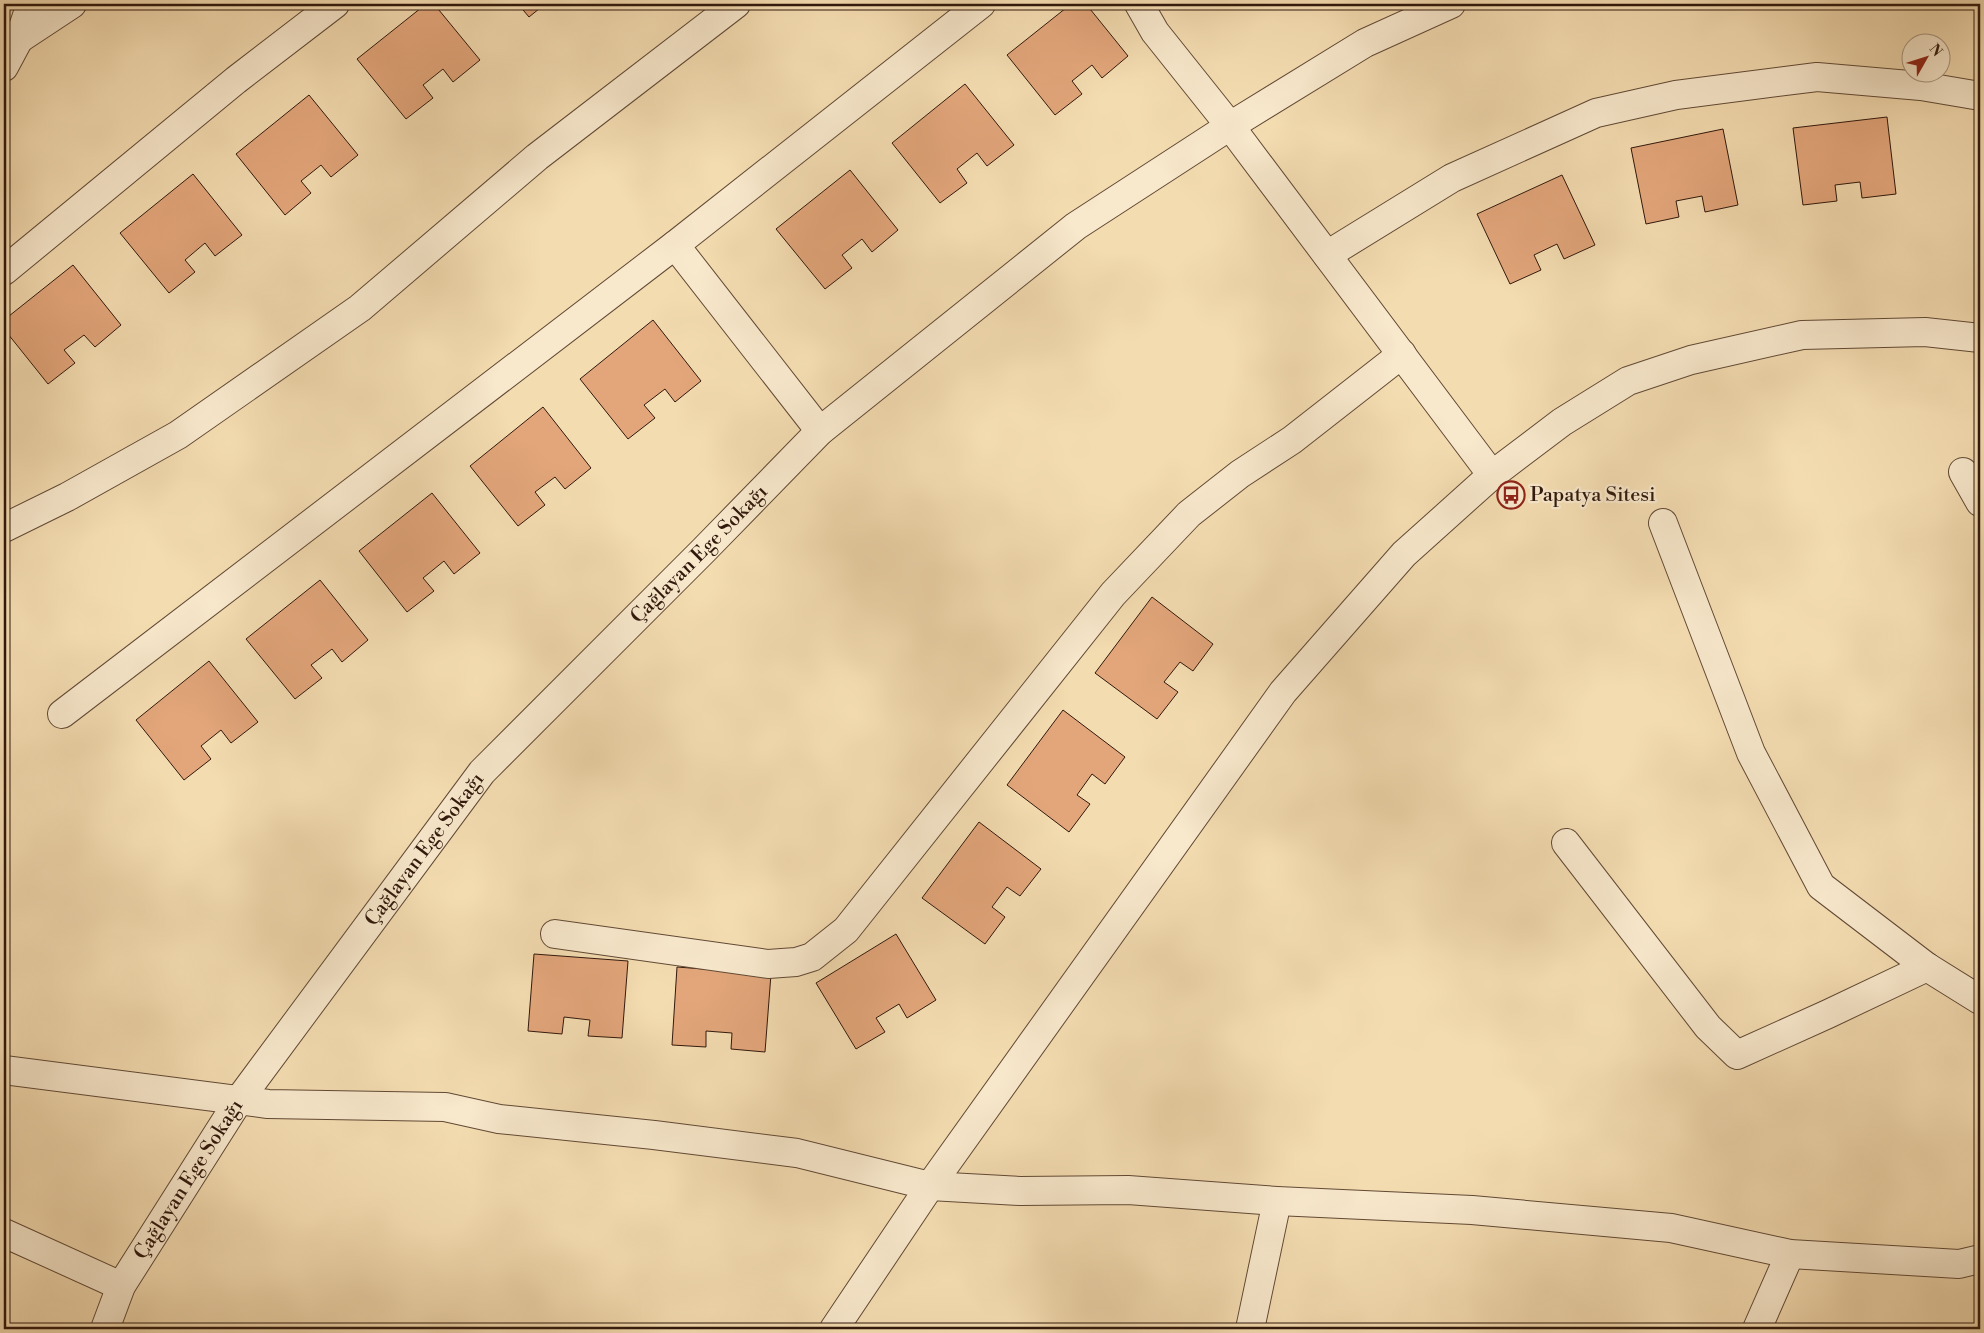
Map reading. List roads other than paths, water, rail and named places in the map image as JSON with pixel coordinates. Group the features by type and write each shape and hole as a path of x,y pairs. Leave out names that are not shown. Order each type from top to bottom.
{"street":[{"path":"4,66 11,36 31,4"},
{"path":"11,36 72,4"},
{"path":"4,270 229,86 336,4"},
{"path":"4,528 67,497 178,435 360,308 537,157 736,4"},
{"path":"62,714 675,244 981,4"},
{"path":"1139,4 1155,32 1230,126 1492,475"},
{"name":"Çağlayan Ege Sokağı","path":"105,1329 121,1286 239,1100 482,772 820,431 1076,226 1230,126 1365,43 1451,4"},
{"path":"1327,255 1452,178 1596,114 1676,95 1818,77 1921,86 1980,96"},
{"path":"675,244 820,431"},
{"path":"834,1329 930,1186 1283,692 1404,554 1492,475 1562,422 1628,381 1691,360 1802,335 1925,332 1980,338"},
{"path":"555,934 768,964 796,962 812,957 846,930 1112,594 1189,514 1240,474 1292,440 1402,354"},
{"path":"1963,472 1980,502"},
{"path":"1663,522 1751,753 1821,886 1926,967 1980,1000"},
{"path":"1566,843 1708,1027 1737,1056 1926,967"},
{"path":"4,1070 268,1104 445,1107 500,1119 654,1135 797,1153 930,1186 1020,1191 1128,1190 1278,1201 1472,1210 1671,1228 1790,1254 1959,1264 1980,1259"},
{"path":"1250,1329 1278,1201"},
{"path":"4,1233 121,1286"},
{"path":"1757,1329 1790,1254"}],"place":[{"name":"Papatya Sitesi","path":"1511,495"}]}
